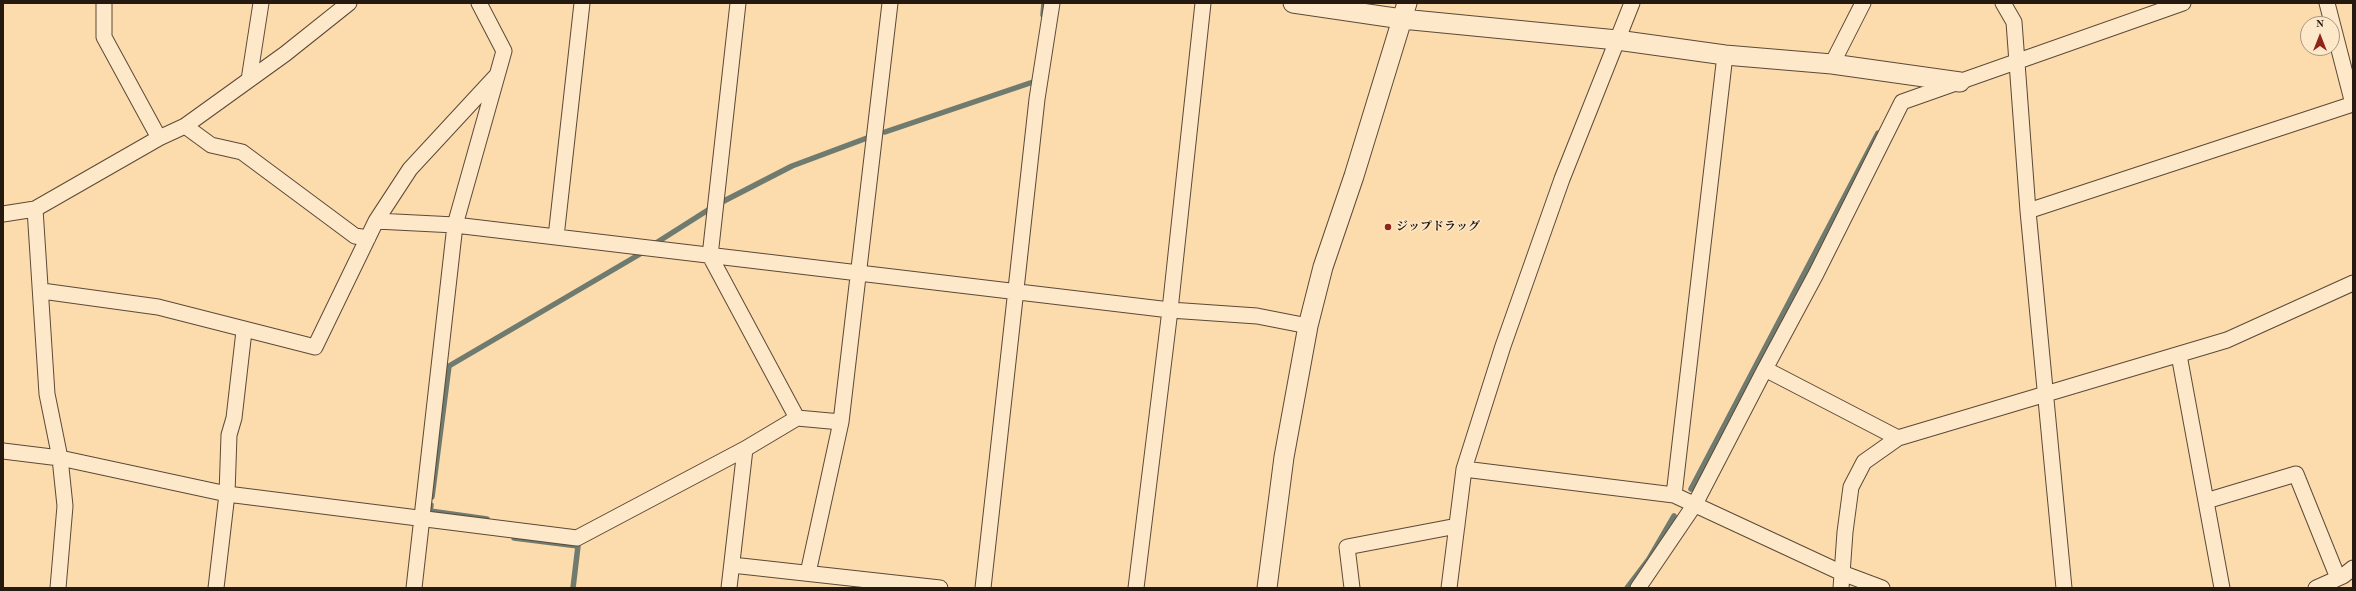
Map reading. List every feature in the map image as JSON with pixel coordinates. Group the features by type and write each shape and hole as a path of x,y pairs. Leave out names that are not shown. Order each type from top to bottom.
{"street":[{"path":"104,3 104,37 160,138"},
{"path":"249,80 261,3"},
{"path":"3,214 36,209 160,138 185,126 249,80 349,3"},
{"path":"414,588 455,225 504,51 479,3"},
{"path":"556,237 582,3"},
{"path":"738,3 710,256 796,418"},
{"path":"808,573 841,422 890,3"},
{"path":"983,588 1038,99 1052,3"},
{"path":"1136,588 1170,310 1202,3"},
{"path":"1293,3 1404,11 1725,55 1832,64 1960,82"},
{"path":"1449,588 1464,469 1503,346 1556,193 1632,3"},
{"path":"1832,64 1863,3"},
{"path":"2003,3 2014,22 2028,212 2064,588"},
{"path":"1638,588 1695,504 1816,274 1902,102 2017,63 2183,3"},
{"path":"2028,212 2353,104 2327,3"},
{"path":"1267,588 1284,457 1308,326 1323,267 1354,176 1404,11"},
{"path":"1674,495 1725,55"},
{"path":"42,291 158,307 244,331 315,347 376,221 410,168 497,75"},
{"path":"185,126 211,145 242,152 355,236 368,238"},
{"path":"36,209 47,394 60,458 65,506 58,588"},
{"path":"376,221 455,225 1170,310 1257,316 1308,326"},
{"path":"1841,588 1851,487 1864,462 1898,438 2045,396 2227,340 2353,283"},
{"path":"216,588 227,494 229,435 234,418 244,331"},
{"path":"2180,355 2222,588"},
{"path":"1765,369 1898,438"},
{"path":"3,451 60,458 227,494 577,538 745,449 796,418 841,422"},
{"path":"729,588 745,449"},
{"path":"1464,469 1674,495 1842,573 1882,588"},
{"path":"2206,501 2296,474 2338,578"},
{"path":"1352,588 1347,547 1457,526"},
{"path":"732,565 940,588"},
{"path":"2316,588 2338,578 2353,568"}],"waterway":[{"path":"1043,15 1044,3"},
{"path":"885,132 1033,82"},
{"path":"1691,489 1878,133"},
{"path":"722,202 792,166 867,138"},
{"path":"656,243 708,210"},
{"path":"432,497 449,366 640,254"},
{"path":"431,505 430,511 487,519"},
{"path":"1627,588 1649,559 1674,516"},
{"path":"514,538 578,546 573,588"}],"place":[{"name":"ジップドラッグ","path":"1388,227"}]}
